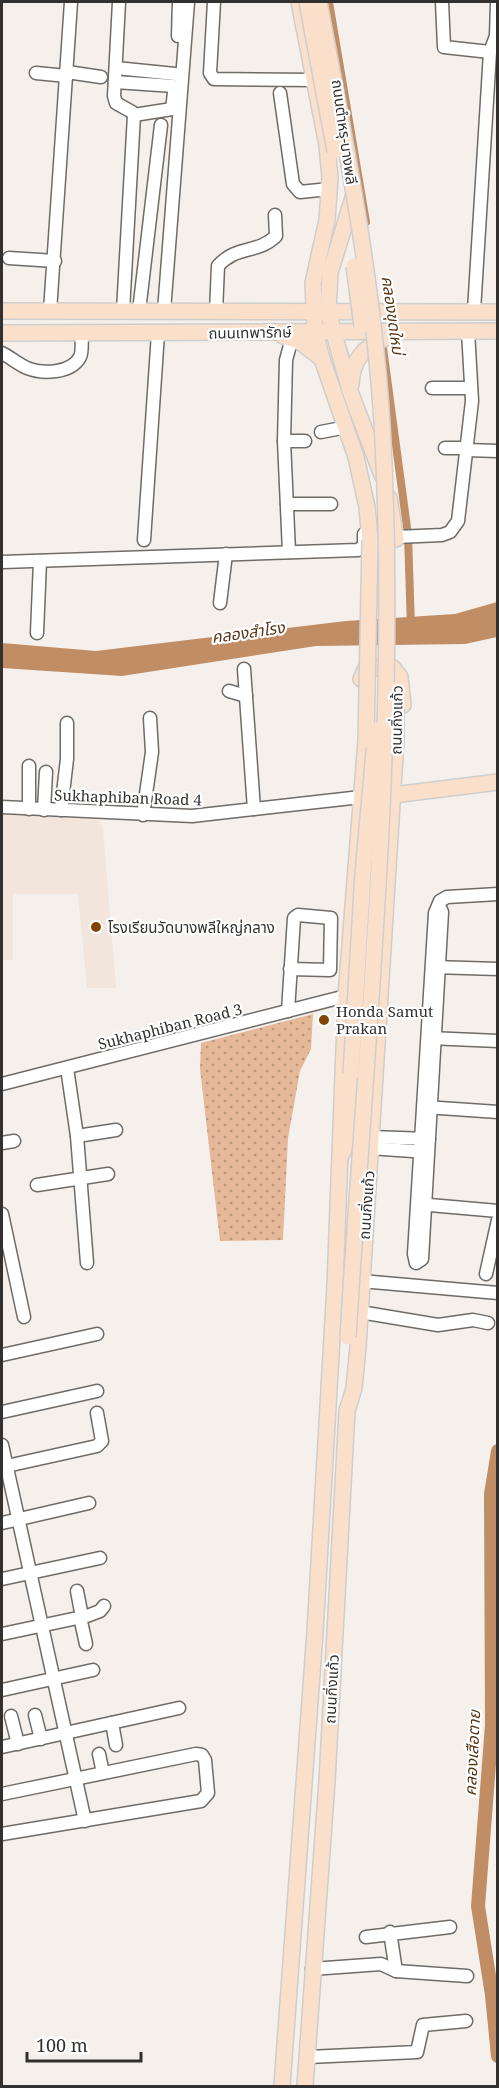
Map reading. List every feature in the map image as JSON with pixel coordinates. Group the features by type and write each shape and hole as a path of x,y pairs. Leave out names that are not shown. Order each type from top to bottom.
{"main road":[{"name":"ถนนตำหรุ-บางพลี","path":"298,2 327,145 330,189 327,220 313,283 321,312 338,331"},
{"path":"308,2 353,258 375,453 376,722 363,873 347,1144"},
{"path":"319,2 368,293 379,381 387,525 383,807 348,1337 349,1403"},
{"name":"ถนนตำหรุ-บางพลี","path":"315,332 337,251 351,211 354,184 325,2"},
{"path":"285,312 299,301 313,283"},
{"path":"328,289 344,312"},
{"name":"ถนนเทพารักษ์","path":"2,311 498,312"},
{"path":"266,331 292,338 322,359"},
{"name":"ถนนกิ่งแก้ว","path":"305,2086 313,1950 327,1781 349,1403 355,1381 394,788 403,537 381,470 351,394 338,331"},
{"path":"351,394 353,367 362,351 371,344 400,331"},
{"name":"ถนนเทพารักษ์","path":"2,334 498,331"},
{"name":"ถนนกิ่งแก้ว","path":"282,2086 315,1632 335,1285 346,996 366,746 370,540 361,475 315,332"},
{"path":"362,790 359,750 360,686 366,668 393,668 400,676 403,691 402,758 394,788 498,782"},
{"path":"339,1160 347,1144 355,1114 378,798 366,746"},
{"path":"292,1949 313,1950"}],"street":[{"path":"50,311 71,2"},
{"path":"119,2 116,103 134,115 131,311"},
{"path":"134,115 172,109 179,2"},
{"path":"164,311 188,2"},
{"path":"214,2 210,73 214,79 313,80"},
{"path":"442,2 444,47 494,44"},
{"path":"474,312 497,3"},
{"path":"116,68 175,80"},
{"path":"36,73 101,77"},
{"path":"115,82 175,80"},
{"path":"280,93 293,184 300,192 330,189"},
{"path":"131,311 160,125"},
{"path":"216,312 218,266 235,251 268,243 276,236 275,215"},
{"path":"9,258 55,261"},
{"path":"403,537 442,535 450,532 458,521 471,388 468,331"},
{"path":"2,353 39,372 56,371 74,364 81,356 82,333"},
{"path":"144,540 158,333"},
{"path":"289,552 284,441 286,360 292,338"},
{"path":"432,388 471,388"},
{"path":"321,432 347,427"},
{"path":"284,441 305,441"},
{"path":"445,448 498,452"},
{"path":"2,562 363,548 358,490 361,475"},
{"path":"287,504 331,504"},
{"path":"220,603 226,554"},
{"path":"37,633 40,561"},
{"path":"244,669 254,809"},
{"path":"229,691 246,696"},
{"path":"143,815 152,752 150,718"},
{"path":"61,810 67,759 67,723"},
{"path":"29,766 29,809"},
{"path":"44,810 46,772"},
{"path":"378,798 394,788"},
{"name":"Sukhaphiban Road 4","path":"2,807 192,816 254,809 362,790"},
{"path":"498,894 447,897 440,900 439,905 442,912 435,967 421,1204 498,1211"},
{"path":"288,1011 290,969 294,918 298,915 331,918 330,970 290,969"},
{"path":"435,967 498,969"},
{"name":"Sukhaphiban Road 3","path":"2,1084 346,996"},
{"path":"432,1038 498,1041"},
{"path":"67,1068 77,1136 87,1263"},
{"path":"427,1107 498,1112"},
{"path":"77,1136 116,1130"},
{"path":"370,1142 425,1145"},
{"path":"37,1185 108,1174"},
{"path":"2,1214 24,1317"},
{"path":"486,1274 498,1220"},
{"path":"361,1281 498,1293"},
{"path":"360,1312 438,1324 473,1320 488,1323"},
{"path":"2,1355 97,1334"},
{"path":"2,1412 97,1391"},
{"path":"4,1466 97,1446 102,1441 97,1413"},
{"path":"2,1445 4,1466 18,1519 85,1821"},
{"path":"2,1522 89,1503"},
{"path":"2,1579 100,1558"},
{"path":"77,1591 86,1644"},
{"path":"2,1634 81,1617 100,1611 104,1606"},
{"path":"2,1690 93,1670"},
{"path":"2,1747 179,1708"},
{"path":"35,1715 41,1738"},
{"path":"11,1716 18,1744"},
{"path":"112,1723 116,1745"},
{"path":"99,1754 103,1773"},
{"path":"2,1794 202,1755 208,1793 201,1801 2,1834"},
{"path":"366,1937 390,1932 450,1927"},
{"path":"390,1932 396,1971"},
{"path":"312,1969 381,1964 396,1971 467,1976"},
{"path":"308,2057 417,2052 423,2025 466,2021"}],"shaded area":[{"path":"497,602 497,637 465,644 316,646 122,676 2,668 2,643 96,651 346,621 455,614"},
{"name":"โรงเรียนวัดบางพลีใหญ่กลาง","path":"2,814 99,820 103,829 116,988 87,988 78,894 13,894 13,960 2,960"},
{"path":"313,1014 311,1049 300,1071 288,1138 283,1240 220,1241 200,1069 201,1043"}],"waterway":[{"name":"คลองขุดใหม่","path":"329,2 366,222"},
{"name":"คลองขุดใหม่","path":"383,348 408,535 411,628"},
{"name":"คลองเสือตาย","path":"498,1451 491,1494 492,1725 478,1906 492,1995 498,2056"}],"place":[{"name":"โรงเรียนวัดบางพลีใหญ่กลาง","path":"96,927"},
{"name":"Honda Samut Prakan","path":"324,1020"}],"water label":[{"name":"คลองสำโรง","path":"248,632"}]}
